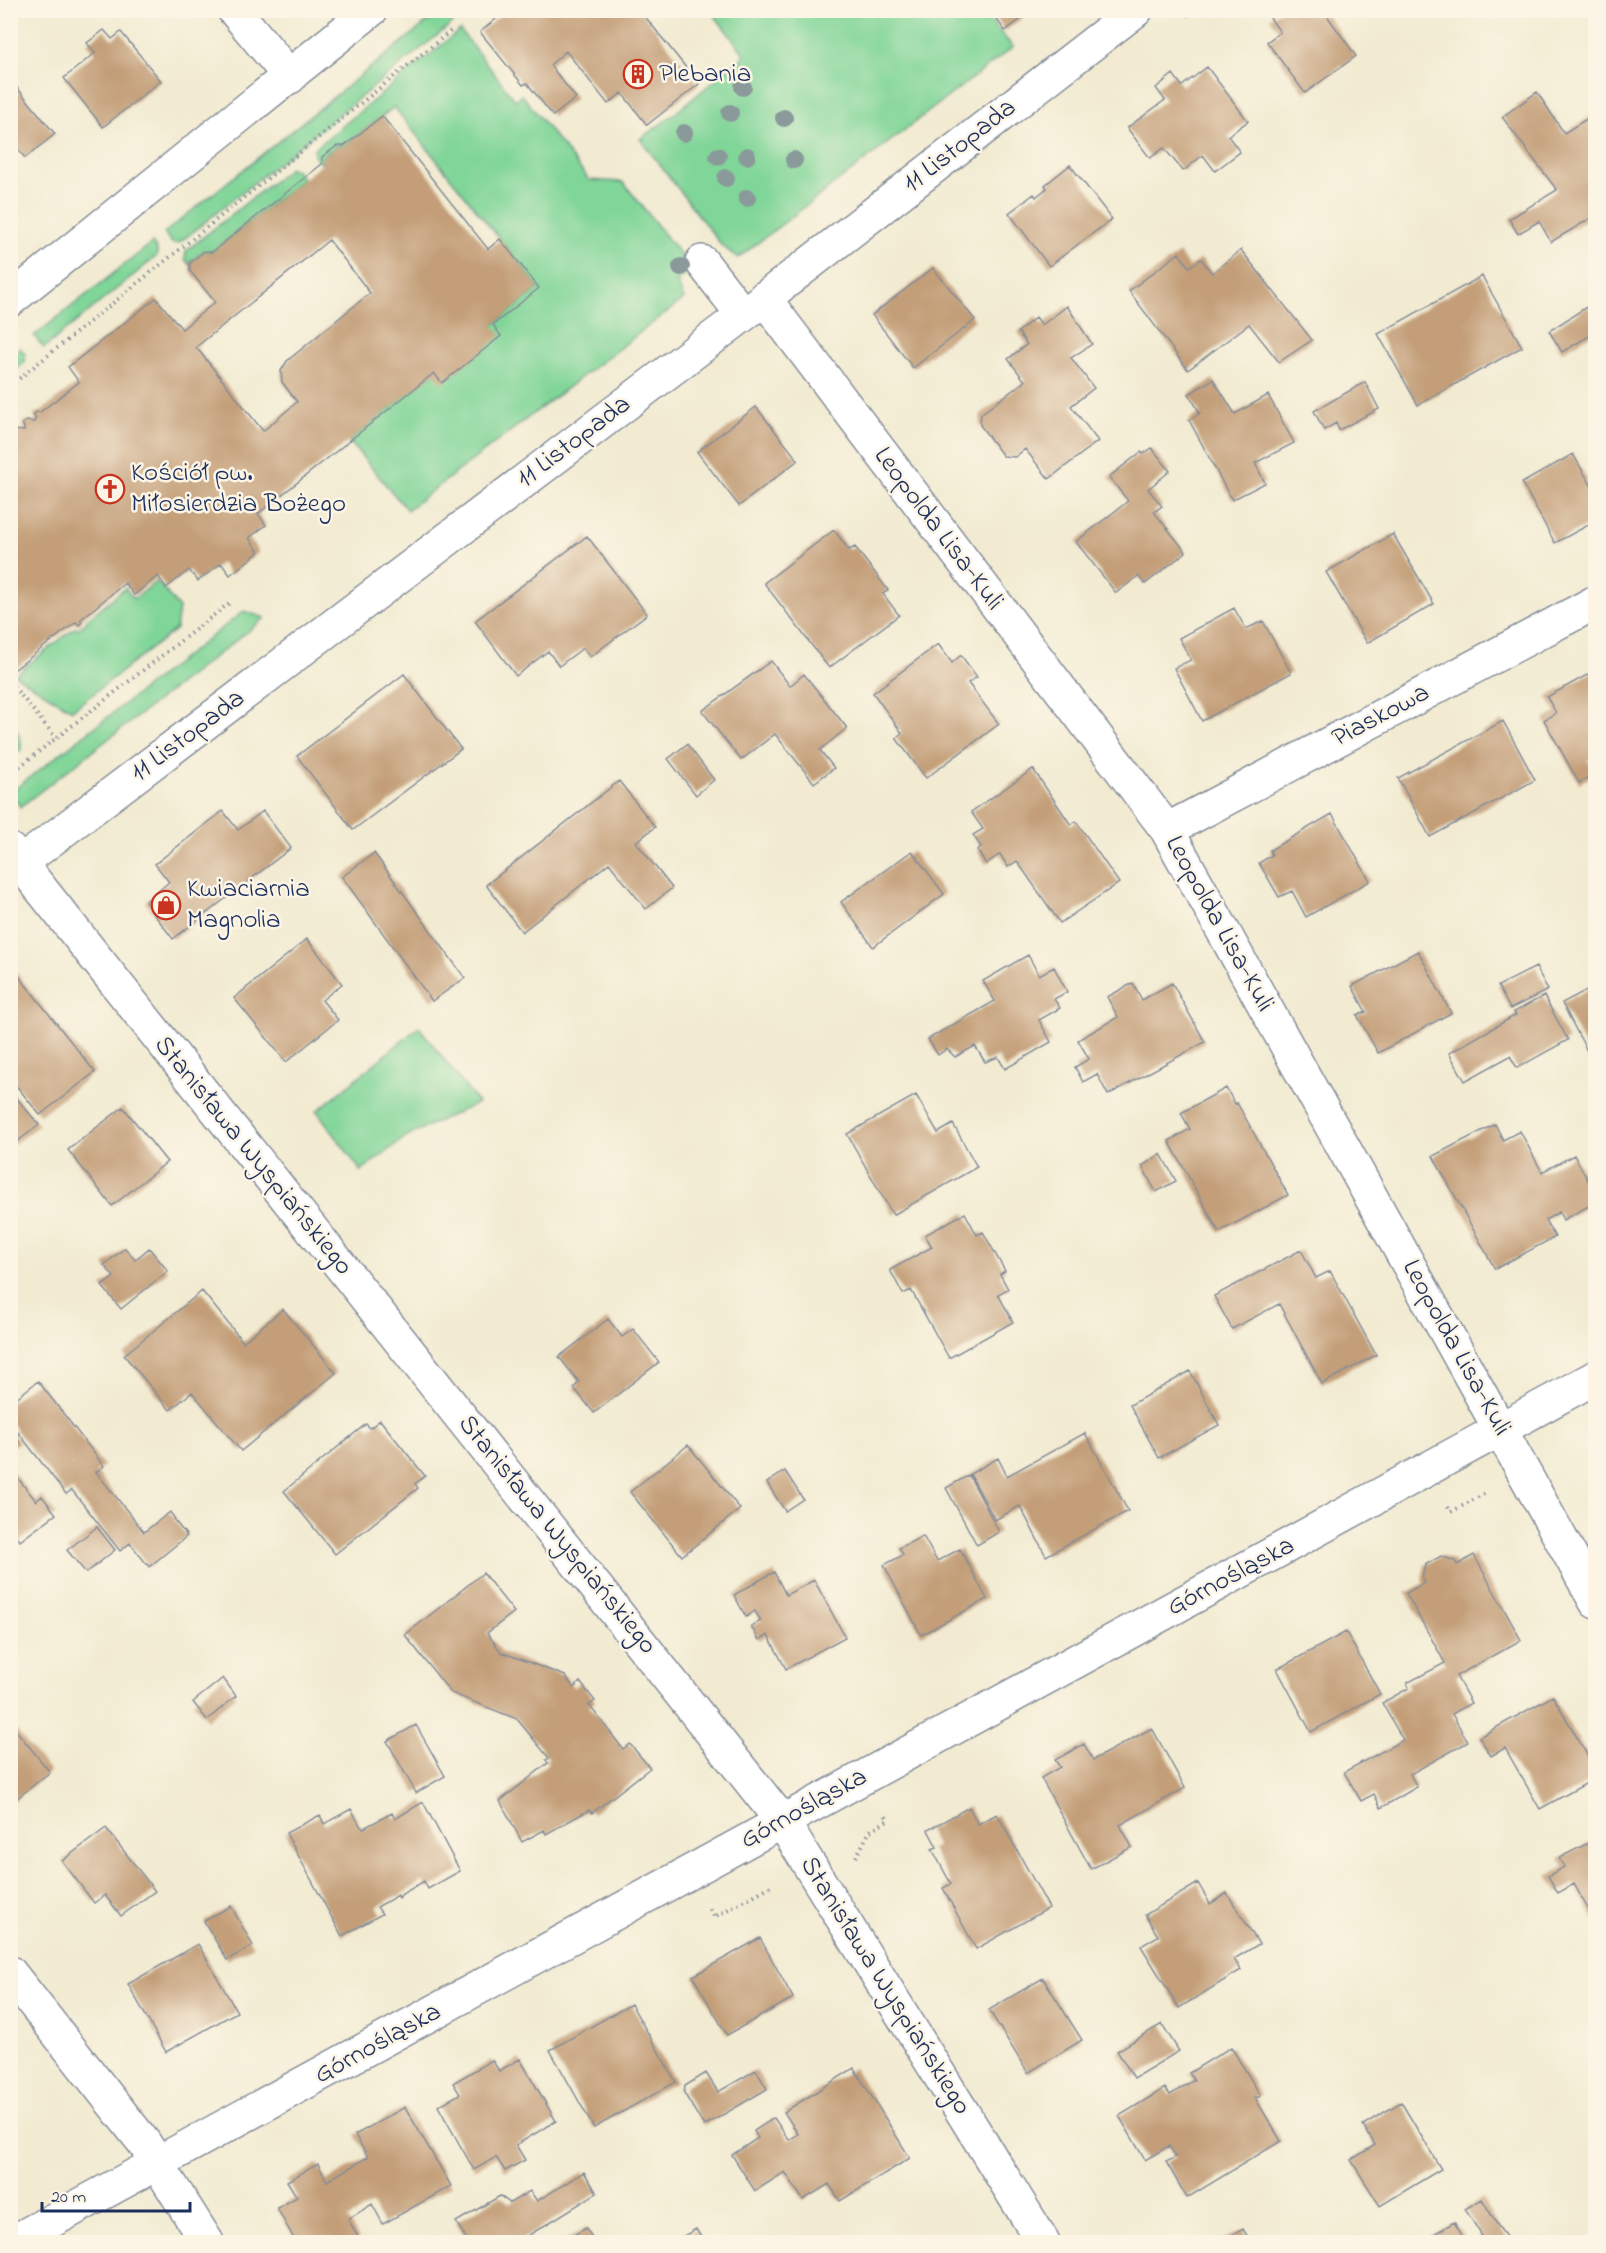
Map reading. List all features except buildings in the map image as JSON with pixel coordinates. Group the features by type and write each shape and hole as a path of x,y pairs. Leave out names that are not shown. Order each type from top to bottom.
{"street":[{"path":"234,10 290,77"},
{"path":"10,300 371,10"},
{"name":"11 Listopada","path":"14,861 753,306 1136,10"},
{"name":"Leopolda Lisa-Kuli","path":"702,262 753,306 1167,830 1596,1602"},
{"name":"Piaskowa","path":"1167,830 1596,602"},
{"name":"Stanisława Wyspiańskiego","path":"14,861 669,1675 782,1821 1043,2242"},
{"name":"Górnośląska","path":"13,2242 1596,1377"},
{"path":"10,1973 145,2144 207,2242"}],"path":[{"path":"1184,10 1188,15 1193,10"},
{"path":"10,387 453,29"},
{"path":"10,774 232,601"},
{"path":"10,682 56,738"}],"green space":[{"path":"441,11 445,11 454,22 179,243 172,243 164,233"},
{"path":"711,11 982,11 1013,47 738,258 722,246 640,139 673,115 745,55"},
{"path":"460,30 515,100 522,95 589,180 623,182 692,269 677,281 684,299 407,510 349,441 539,288 394,107 344,146 337,146 322,157 322,164 314,156 314,149"},
{"path":"290,168 296,170 303,179 212,252 204,251 190,262 190,265 185,259 186,251"},
{"path":"152,243 157,249 157,256 44,348 34,336"},
{"path":"20,348 25,354 25,362 11,374 11,356"},
{"path":"157,581 179,608 176,629 72,710 15,675 76,627 78,629 87,622 86,620 125,588 134,599"},
{"path":"244,611 265,618 20,807 11,792"},
{"path":"10,712 21,742 21,750 11,758"},
{"path":"419,1027 478,1103 407,1136 361,1171 317,1111"}],"place":[{"name":"Plebania","path":"638,74"},
{"name":"Kościół pw. Miłosierdzia Bożego","path":"110,489"},
{"name":"Kwiaciarnia Magnolia","path":"166,905"}]}
